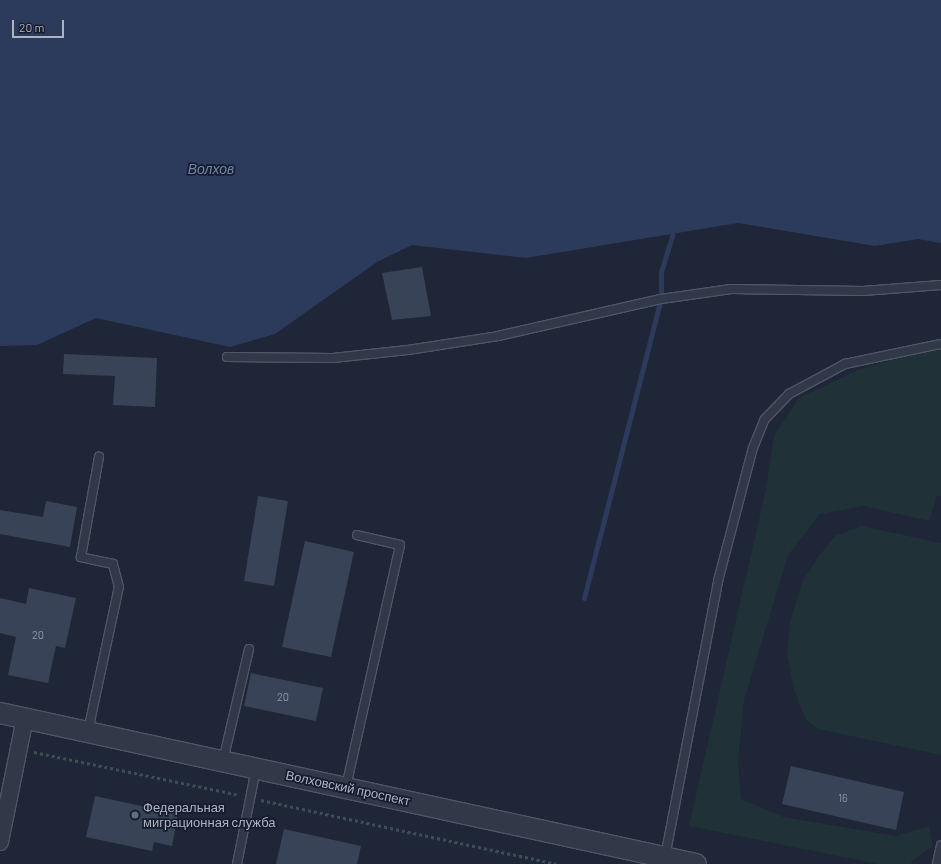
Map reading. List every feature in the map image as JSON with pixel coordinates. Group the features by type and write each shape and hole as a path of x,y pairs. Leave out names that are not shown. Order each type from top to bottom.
{"street":[{"name":"Волховский проспект","path":"0,713 346,788 664,861 696,864"},
{"path":"0,842 4,801 19,749 25,718"}],"lane":[{"path":"227,357 333,358 408,350 498,336 660,299 731,289 863,291 941,286"},
{"path":"664,861 718,581 753,448 765,419 789,394 845,364 941,344"},
{"path":"88,732 118,587 113,564 81,556 100,457"},
{"path":"346,788 400,545 357,535"},
{"path":"223,761 249,649"},
{"path":"236,864 256,768"},
{"path":"937,864 941,845"}],"path":[{"path":"19,749 556,864"}],"shaded area":[{"path":"941,345 941,496 937,496 929,521 864,506 820,514 788,555 744,700 738,761 741,799 783,817 896,836 929,826 933,846 912,861 911,864 878,864 689,826 766,489 774,436 799,398 858,370"},
{"path":"861,526 941,543 941,755 818,729 806,720 794,689 787,653 790,622 803,580 835,536"}],"water":[{"name":"Волхов","path":"0,0 941,0 941,243 918,239 875,246 738,223 526,258 412,245 377,262 275,334 230,347 96,318 37,345 0,346"}],"building":[{"path":"422,267 431,316 392,320 382,273"},
{"path":"64,354 157,358 155,407 113,405 115,376 63,374"},
{"path":"258,496 288,501 274,586 244,581"},
{"path":"46,501 77,507 70,547 0,534 0,510 43,517"},
{"path":"305,541 354,552 331,657 282,647"},
{"path":"29,588 76,598 65,648 56,646 48,683 8,675 16,637 0,633 0,598 26,604"},
{"path":"251,673 323,688 316,721 244,706"},
{"path":"791,766 904,792 896,830 782,804"},
{"path":"95,796 178,814 172,846 154,842 152,851 86,837"},
{"path":"284,829 361,846 357,864 276,864"}],"waterway":[{"path":"584,598 661,299 661,272 672,235"}],"place":[{"name":"Федеральная миграционная служба","path":"135,815"}]}
